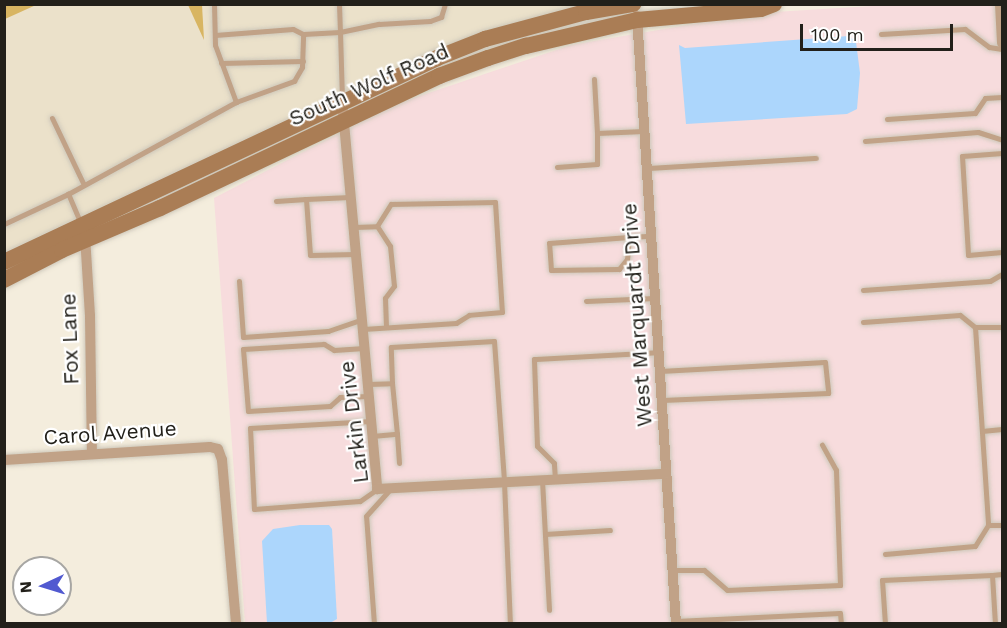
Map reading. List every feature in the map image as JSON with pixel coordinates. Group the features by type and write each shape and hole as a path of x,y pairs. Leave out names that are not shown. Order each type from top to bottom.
{"main road":[{"name":"South Wolf Road","path":"4,262 81,224 147,196 342,101 485,39 586,12 761,9 774,4"},
{"name":"South Wolf Road","path":"4,280 62,250 86,241 439,76 635,10"}],"street":[{"path":"1000,4 1002,43"},
{"name":"West Marquardt Drive","path":"635,10 676,622"},
{"name":"Larkin Drive","path":"342,101 377,489 666,474"},
{"name":"Fox Lane","path":"81,224 86,241 92,453"},
{"name":"Carol Avenue","path":"4,460 92,453 210,447 218,449 222,459 236,624"}],"lane":[{"path":"214,4 215,35 221,63 236,102"},
{"path":"339,4 342,101"},
{"path":"215,35 293,29 303,34 340,32 379,24 430,21 441,17 445,4"},
{"path":"881,34 965,29 989,47 1002,49"},
{"path":"4,224 68,194 236,102 294,81 302,67 303,34"},
{"path":"221,63 303,61"},
{"path":"557,167 597,164 594,79"},
{"path":"887,119 975,113 985,98 1002,97"},
{"path":"52,118 84,185"},
{"path":"597,133 644,131"},
{"path":"865,141 978,132 1002,140"},
{"path":"1002,153 962,156 968,255 1002,252"},
{"path":"647,168 816,158"},
{"path":"68,194 81,224"},
{"path":"276,201 351,197"},
{"path":"306,200 310,255 356,254"},
{"path":"239,281 243,337 328,331 362,324 386,327 456,323 469,315 502,312 495,202 391,204 377,226"},
{"path":"354,227 377,226"},
{"path":"377,226 390,246 394,286 385,298 386,327"},
{"path":"629,237 627,259 619,269 551,270 549,243 629,237 651,236"},
{"path":"863,290 990,281 1002,274"},
{"path":"586,301 655,298"},
{"path":"863,322 960,315 975,327 1002,327"},
{"path":"885,554 975,546 988,525 975,327"},
{"path":"399,463 391,347 494,341 504,482 510,624"},
{"path":"364,348 334,350 324,344 243,349 248,411 330,406 340,398 369,396"},
{"path":"555,479 554,463 537,446 534,359 659,352"},
{"path":"660,371 825,362 828,393 662,400"},
{"path":"368,384 392,383"},
{"path":"371,421 250,428 254,509 360,501 377,489"},
{"path":"982,431 1002,429"},
{"path":"372,436 397,434"},
{"path":"673,570 704,570 727,590 840,585 836,470 822,445"},
{"path":"542,480 549,610"},
{"path":"374,624 366,516 392,488"},
{"path":"988,525 1002,525"},
{"path":"545,534 610,530"},
{"path":"885,624 882,580 1002,574"},
{"path":"992,575 995,620 1002,616"},
{"path":"676,622 840,614 841,624"}],"shaded area":[{"path":"5,4 36,4 36,5 5,19"},
{"path":"5,5 584,5 485,31 435,50 5,252"},
{"path":"188,5 202,5 204,40"},
{"path":"888,5 1002,5 1002,623 245,623 214,198 396,104 571,45 757,13"}],"water":[{"path":"849,36 856,42 860,73 857,109 847,114 686,124 679,45 685,48"},
{"path":"300,525 329,525 332,529 337,619 330,623 267,623 262,541 273,529"}]}
